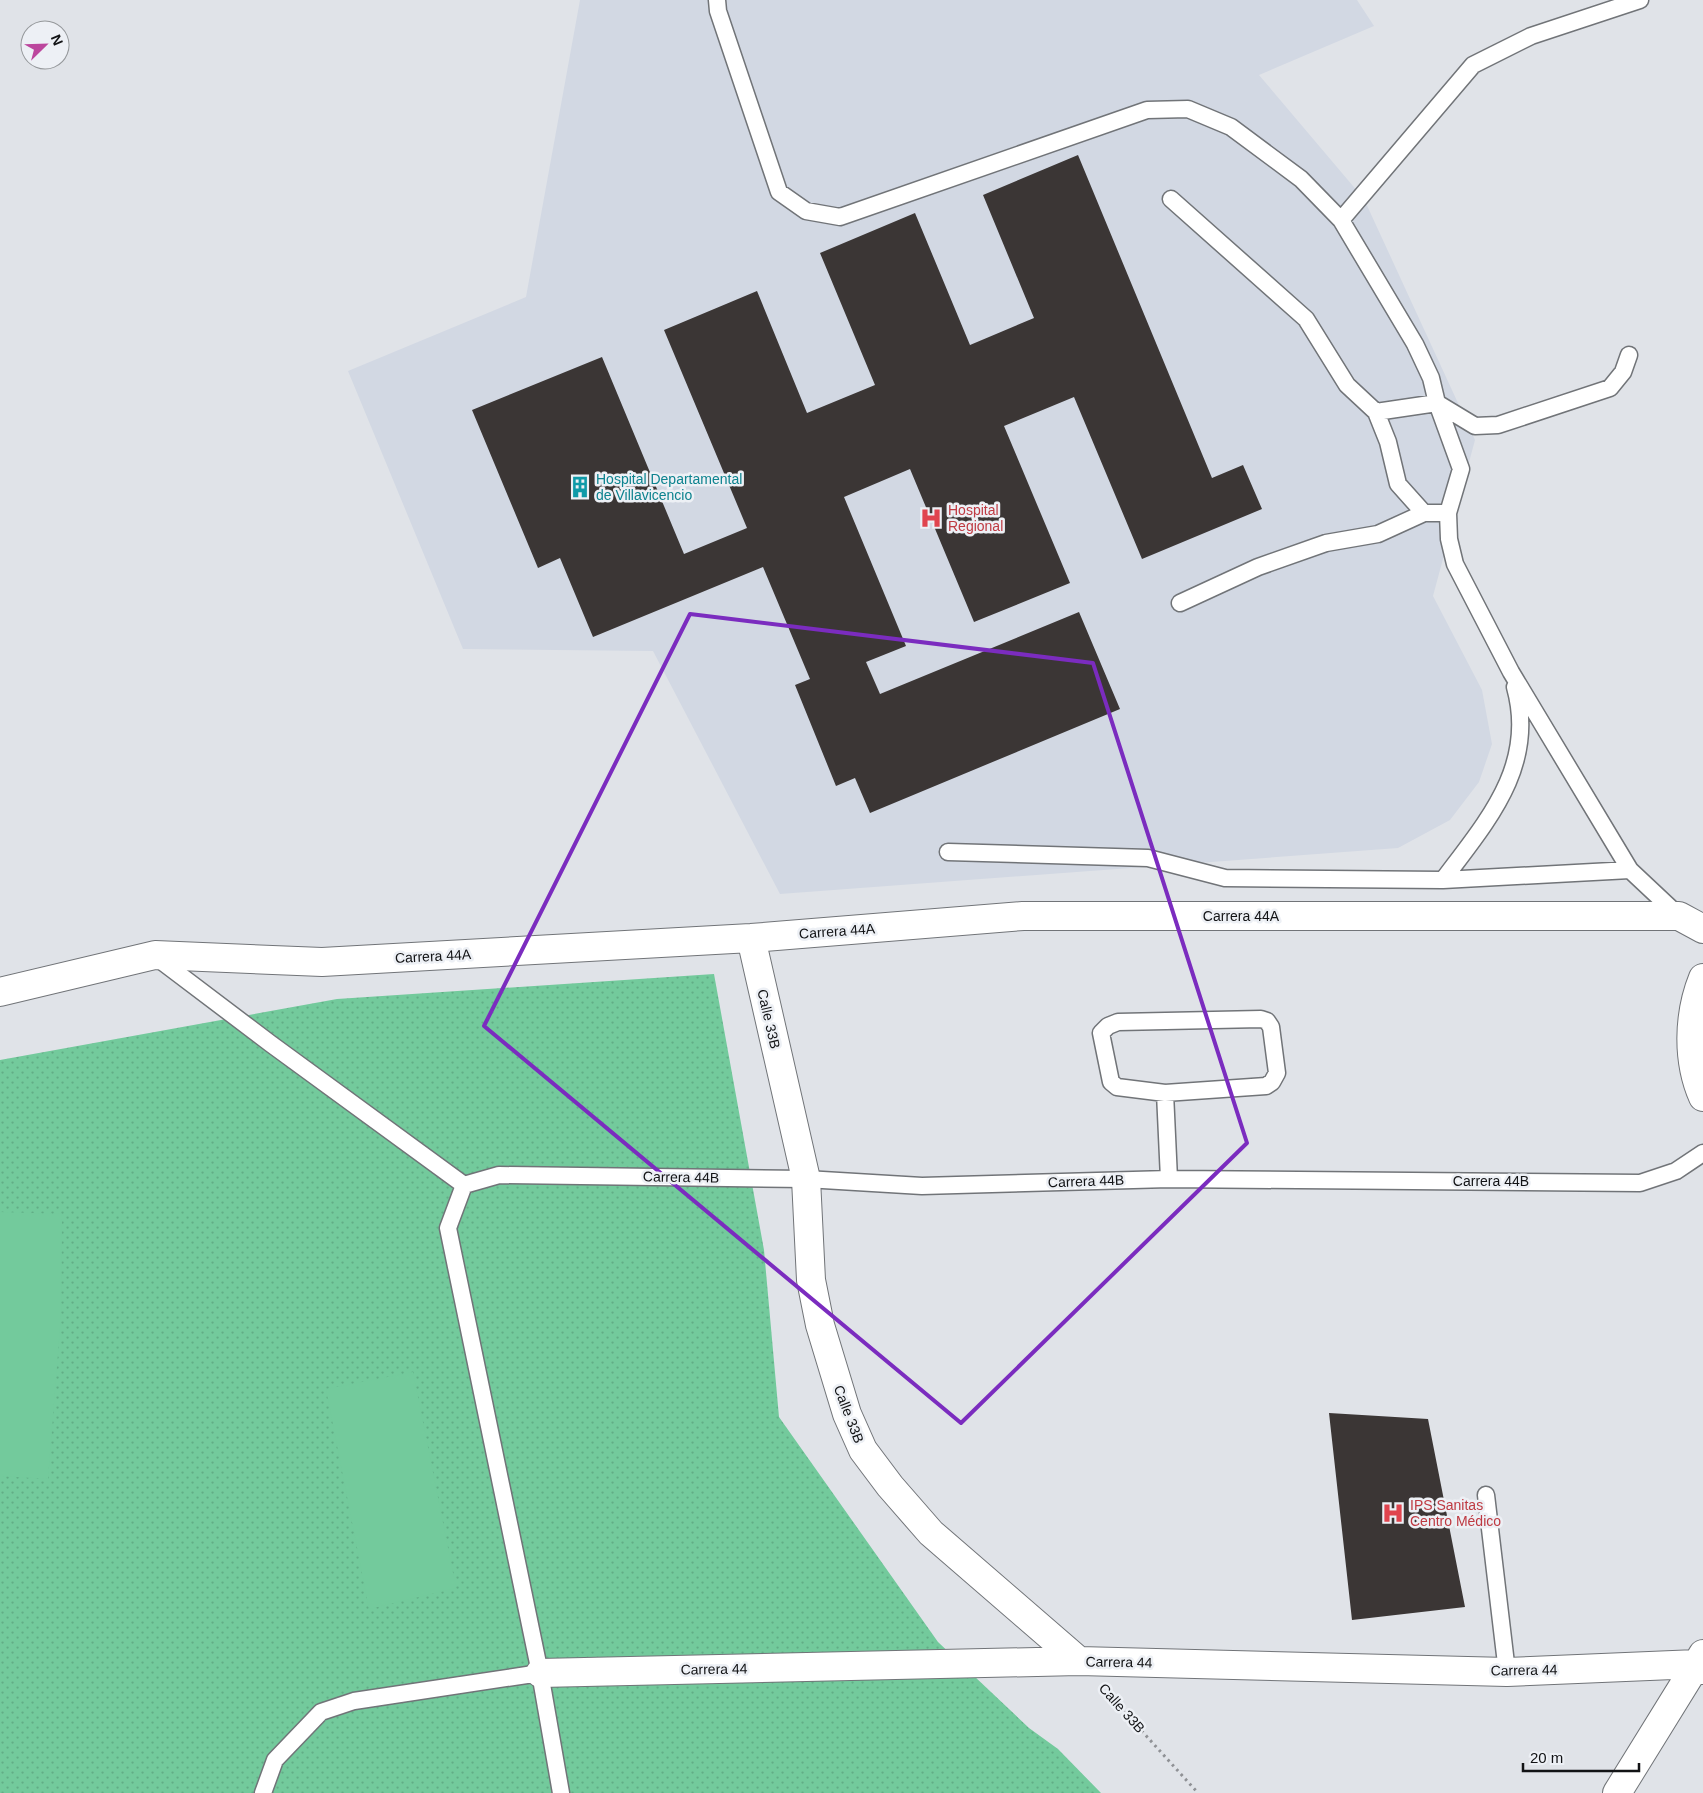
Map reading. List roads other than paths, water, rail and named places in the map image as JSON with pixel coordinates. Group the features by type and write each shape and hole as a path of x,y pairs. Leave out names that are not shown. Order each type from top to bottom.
{"street":[{"name":"Carrera 44A","path":"0,992 155,955 322,962 751,938 1023,916 1679,916"},
{"path":"1679,916 1703,929"},
{"name":"Calle 33B","path":"751,938 806,1179 811,1280 820,1325 847,1414 863,1450 890,1486 931,1533 1079,1661"},
{"path":"1703,978 1693,1015 1692,1041 1695,1068 1703,1097"},
{"name":"Carrera 44","path":"540,1673 1079,1661 1507,1672 1701,1663"},
{"path":"1617,1793 1701,1663"}],"lane":[{"path":"717,0 718,12 779,192 806,211 840,217 1147,110 1188,109 1231,127 1301,179 1341,220 1415,344 1431,378 1461,470 1448,513 1449,540 1455,564 1511,672 1630,870 1679,916"},
{"path":"1341,220 1473,65 1531,36 1640,0"},
{"path":"1172,199 1306,319 1347,385 1376,412 1388,442 1398,484 1424,513"},
{"path":"1376,412 1438,403 1475,426 1498,425 1610,388 1623,372 1629,355"},
{"path":"1180,603 1258,567 1326,543 1378,534 1424,513 1448,513"},
{"path":"1443,880 1494,810 1506,788 1514,766 1519,741 1519,716 1511,672"},
{"path":"948,852 1148,858 1225,878 1443,880 1630,870"},
{"path":"155,955 270,1044 464,1186 448,1228 540,1673 561,1793"},
{"path":"1261,1019 1267,1021 1271,1027 1277,1074 1272,1082 1266,1086 1165,1093 1117,1087 1111,1082 1101,1033 1108,1026 1118,1022 1261,1019"},
{"path":"1165,1093 1169,1179"},
{"name":"Carrera 44B","path":"464,1186 499,1175 806,1179 922,1186 1169,1179 1640,1183 1676,1171 1703,1153"},
{"path":"1486,1495 1507,1672"},
{"path":"263,1793 275,1760 321,1712 354,1702 540,1673"}],"place":[{"name":"Hospital Departamental de Villavicencio","path":"580,487"},
{"name":"Hospital Regional","path":"931,518"},
{"name":"IPS Sanitas Centro Médico","path":"1393,1513"}]}
